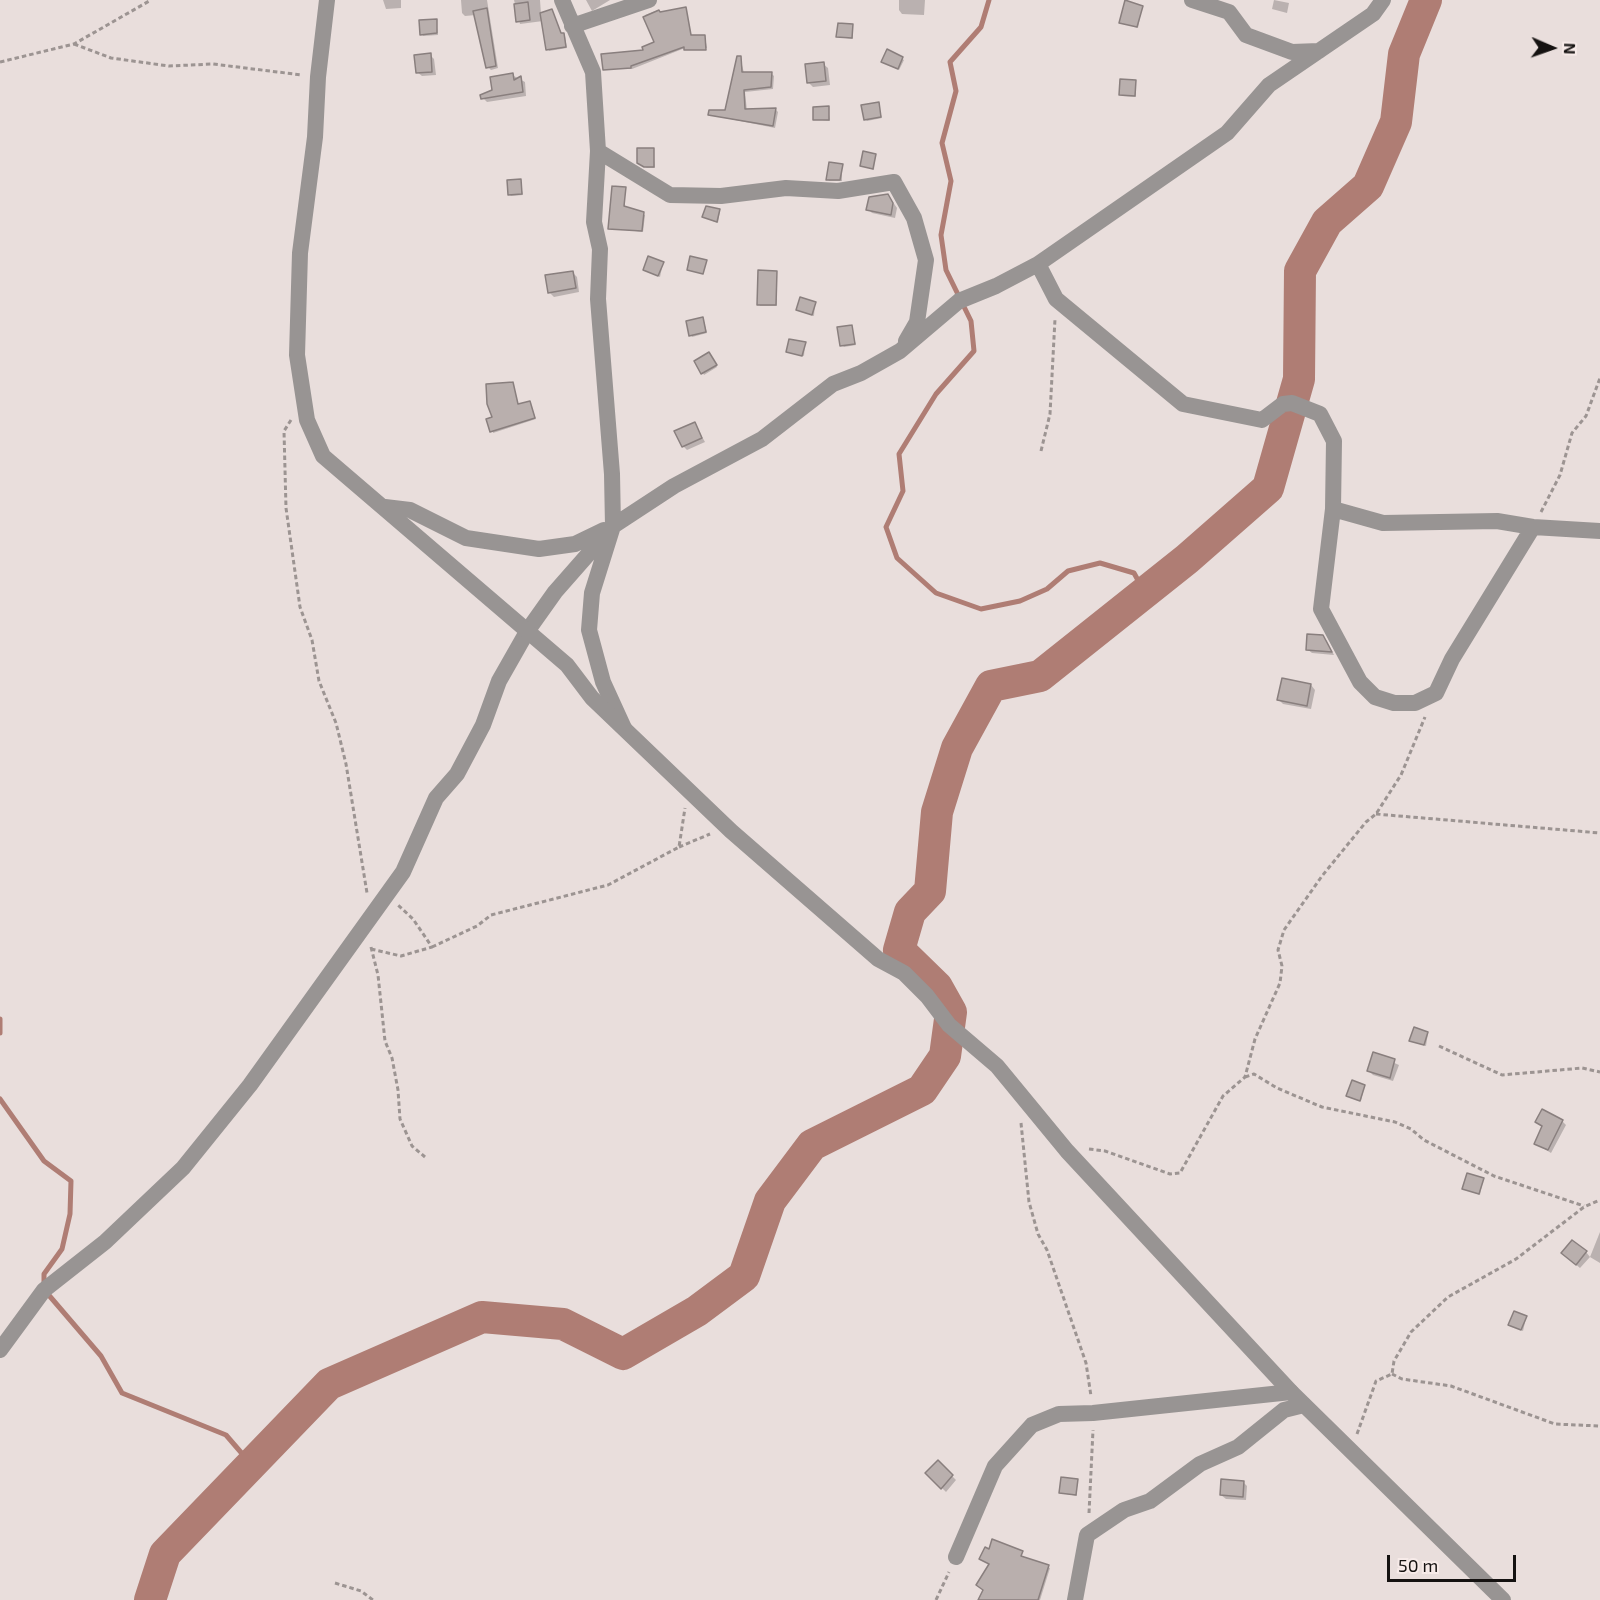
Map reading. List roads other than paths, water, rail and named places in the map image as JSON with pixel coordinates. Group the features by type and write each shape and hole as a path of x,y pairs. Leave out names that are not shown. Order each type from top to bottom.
{"street":[{"path":"327,0 318,77 315,137 300,254 297,355 307,420 323,456 567,665 592,698 731,831 878,958 904,973 927,996 950,1025 997,1066 1020,1097 1067,1151 1291,1392 1503,1600"},
{"path":"562,0 593,72 598,151 594,222 600,249 598,299 613,526 592,593 589,630 603,682 626,732"},
{"path":"572,26 649,0"},
{"path":"1192,0 1229,12 1246,35 1292,52 1320,51"},
{"path":"385,507 410,510 466,538 539,549 575,544 613,526 674,486 762,440 833,384 861,373 900,351 959,301 996,286 1038,264 1227,133 1269,85 1373,14 1383,0"},
{"path":"598,151 670,195 721,196 786,188 838,191 894,182 914,218 926,260 917,322 900,351"},
{"path":"1038,264 1056,299 1183,404 1262,420 1283,404 1292,403 1320,414 1334,441 1334,509 1321,609 1360,682 1375,697 1394,703 1415,703 1436,693 1452,659 1533,527"},
{"path":"1334,509 1383,523 1497,521 1533,527 1600,531"},
{"path":"0,1350 44,1290 105,1242 183,1168 250,1085 403,872 436,798 457,774 483,725 499,681 528,630 555,592 613,526"},
{"path":"956,1557 994,1467 1032,1425 1059,1414 1093,1413 1291,1392"},
{"path":"1075,1600 1087,1535 1124,1510 1150,1501 1200,1464 1238,1447 1284,1410 1304,1405"}],"waterway":[{"path":"989,0 981,27 950,62 956,91 942,143 951,181 941,235 946,270 971,321 974,351 936,394 899,454 903,491 886,527 897,558 936,593 981,609 1020,601 1047,589 1068,571 1100,563 1134,573 1145,593"},
{"path":"150,1600 165,1554 329,1384 482,1317 563,1324 623,1354 697,1311 744,1276 770,1201 812,1145 922,1090 945,1056 951,1012 937,987 899,950 910,912 930,891 937,812 957,748 991,686 1040,676 1187,559 1268,488 1299,379 1300,271 1327,222 1368,186 1396,122 1404,54 1426,0"},
{"path":"0,1019 0,1033"},
{"path":"0,1099 44,1161 71,1181 70,1214 62,1249 44,1274 44,1284"},
{"path":"47,1293 101,1356 122,1393 226,1435 251,1464"}]}
